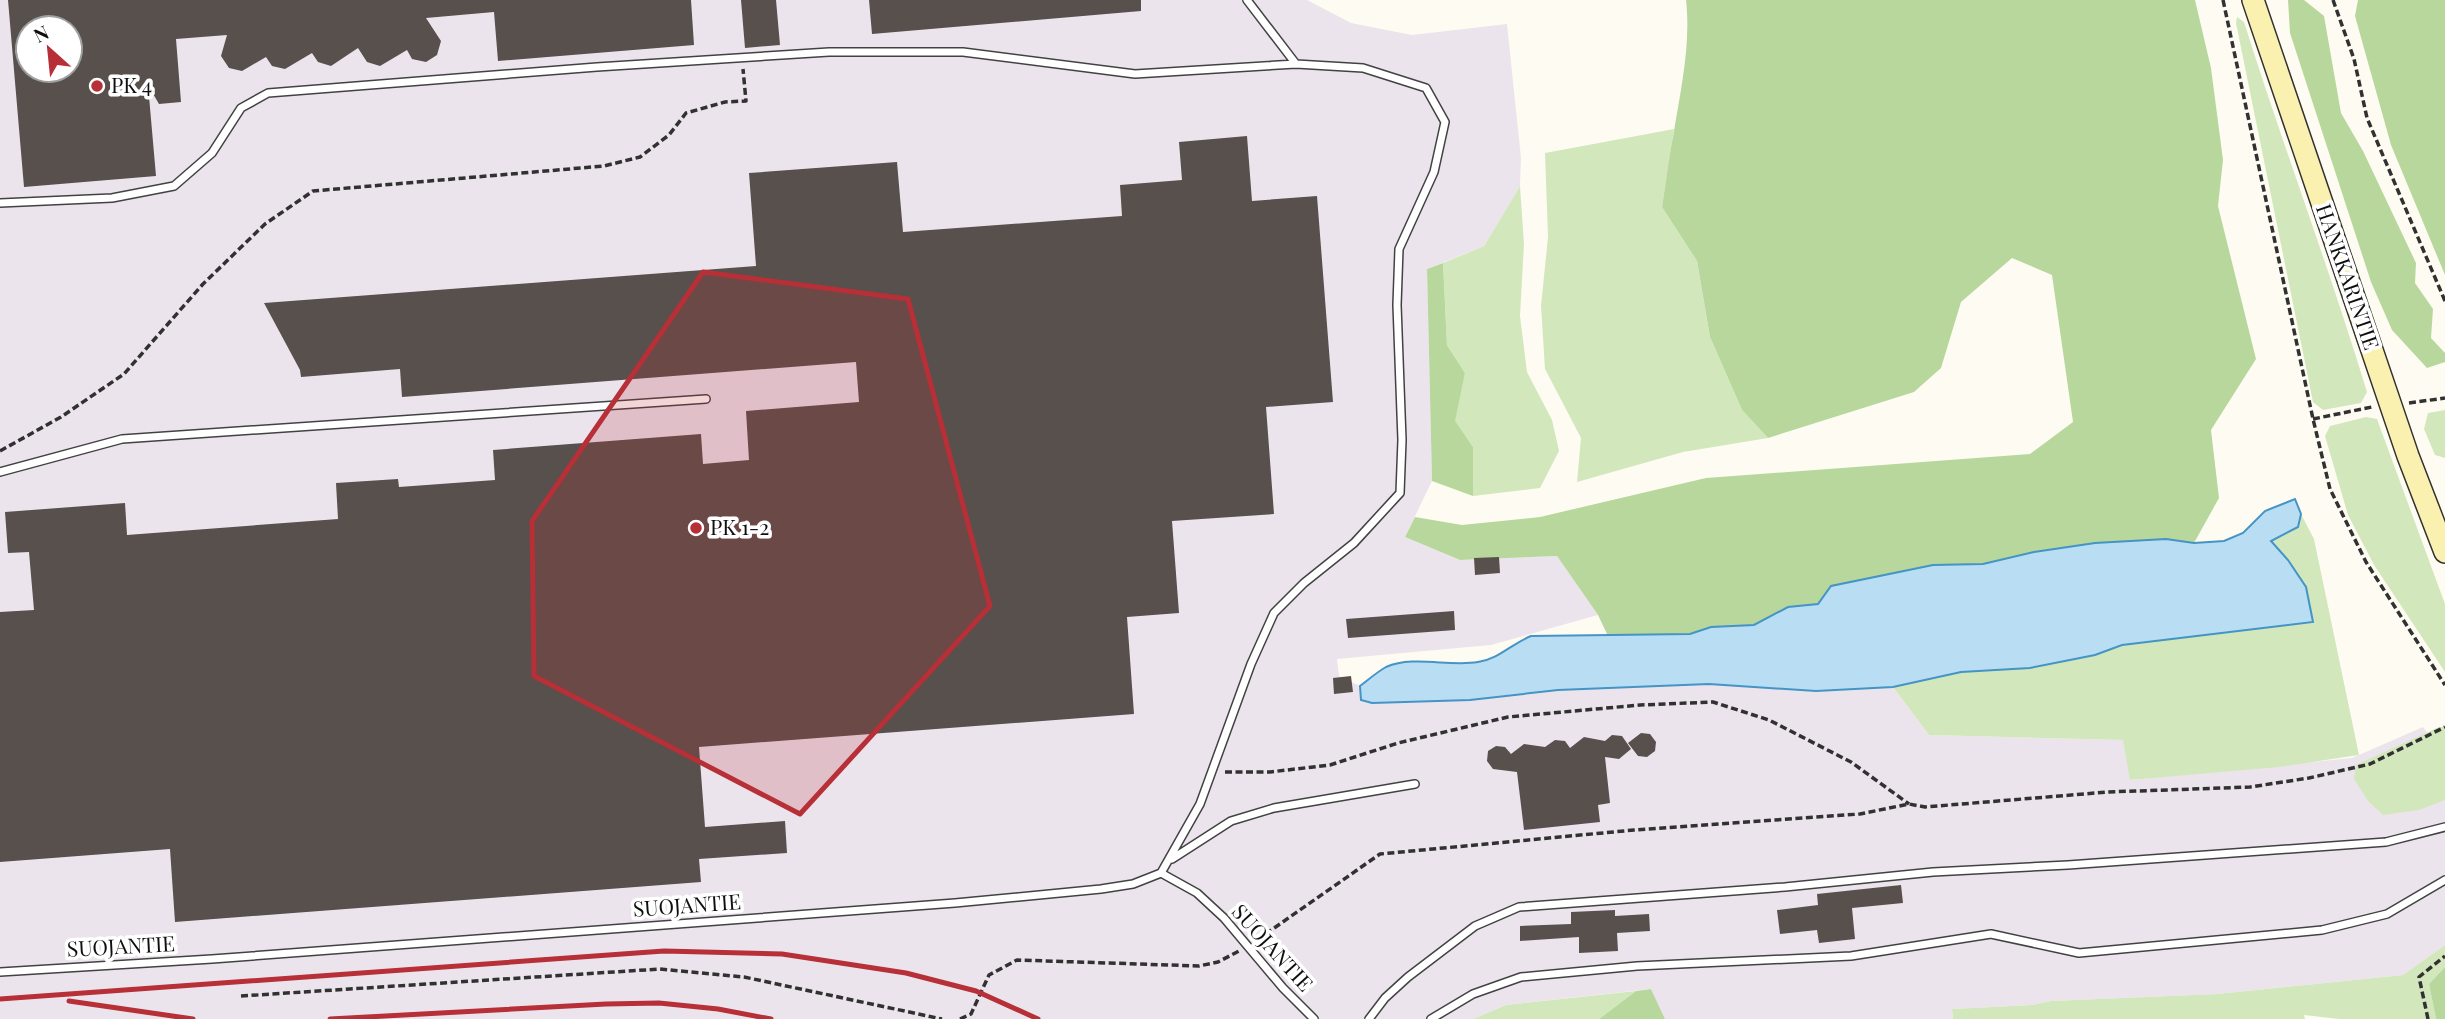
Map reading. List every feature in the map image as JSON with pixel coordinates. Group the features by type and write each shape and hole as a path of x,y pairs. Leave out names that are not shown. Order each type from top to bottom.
{"main road":[{"name":"HANKKARINTIE","path":"2253,0 2408,456 2445,552"}],"lane":[{"path":"1248,0 1296,64"},
{"path":"0,203 112,198 174,186 212,153 241,108 268,93 829,52 963,52 1135,74 1296,64 1363,68 1426,88 1445,122 1434,172 1399,249 1397,305 1402,440 1399,493 1354,543 1304,583 1274,613 1251,664 1199,804 1161,873"},
{"path":"0,472 122,439 706,399"},
{"path":"1168,862 1231,821 1274,808 1415,784"},
{"path":"1369,1019 1385,998 1408,977 1475,926 1519,906 1785,887 1933,873 2386,842 2445,827"},
{"name":"SUOJANTIE","path":"0,972 955,904 1122,886 1161,873 1197,893 1224,918 1283,988 1314,1019"},
{"path":"1431,1019 1473,994 1521,977 1637,966 1851,956 1991,934 2079,953 2322,930 2387,914 2445,880"}],"path":[{"path":"2223,0 2330,489 2366,562 2445,685"},
{"path":"2333,0 2354,59 2367,118 2445,301"},
{"path":"0,451 61,417 124,374 203,284 265,224 313,191 604,166 640,158 668,135 686,113 726,102 746,100 742,58"},
{"path":"2407,403 2445,398"},
{"path":"2313,419 2372,407"},
{"path":"1213,769 1225,772 1270,772 1330,765 1398,743 1508,717 1640,705 1713,702 1769,720 1851,762 1909,804"},
{"path":"960,1019 971,1014 989,975 1017,960 1199,965 1218,962 1303,910 1346,876 1380,854 1860,814 1909,804 1925,807 2108,792 2250,787 2309,778 2370,764 2445,727"},
{"path":"2427,1019 2419,976 2445,956"},
{"path":"241,996 660,969 744,977 942,1019"}],"highlighted area":[{"path":"703,272 908,299 990,606 800,814 534,676 532,521"}],"shaded area":[{"path":"0,0 1307,0 1351,23 1412,35 1507,24 1521,158 1520,186 1484,246 1427,269 1432,481 1405,537 1460,560 1557,556 1598,615 1491,645 1337,659 1339,676 1360,686 1361,700 1372,703 1470,700 1558,690 1709,684 1816,691 1893,687 1929,735 2124,740 2131,780 2352,758 2423,727 2445,756 2445,945 2403,975 2217,994 2051,1001 2032,1005 1952,1009 1953,1019 1665,1019 1651,989 1506,1005 1473,1019 0,1019"}],"green space":[{"path":"1686,0 2195,0 2211,68 2223,160 2218,206 2256,359 2211,430 2219,498 2194,543 2166,539 2034,552 1983,564 1933,565 1831,586 1818,604 1788,607 1754,625 1711,627 1690,634 1608,636 1598,615 1557,556 1460,560 1405,537 1415,517 1462,525 1540,517 1706,478 2030,454 2073,422 2052,275 2012,258 1961,302 1941,368 1914,392 1768,438 1742,410 1710,337 1697,261 1662,207 1684,66"},
{"path":"2288,0 2304,0 2324,16 2341,113 2363,151 2416,263 2415,283 2433,309 2431,338 2445,353 2445,362 2427,368 2392,330 2371,282 2290,33"},
{"path":"2358,0 2445,0 2445,275 2391,145 2355,16"},
{"path":"2237,17 2244,22 2352,345 2367,392 2361,403 2323,410 2313,402 2236,23"},
{"path":"1674,129 1662,207 1697,261 1710,337 1742,410 1768,438 1683,452 1577,482 1581,438 1545,369 1541,306 1548,237 1545,153"},
{"path":"1520,186 1524,244 1520,316 1527,372 1552,420 1559,451 1540,488 1473,496 1473,447 1454,421 1465,373 1447,345 1443,263 1484,246"},
{"path":"1443,263 1447,345 1465,373 1455,421 1473,447 1473,496 1432,481 1427,269"},
{"path":"2445,410 2445,458 2435,455 2424,429 2428,413"},
{"path":"2366,417 2377,419 2445,604 2445,672 2374,565 2348,515 2325,436 2330,426"},
{"path":"2301,514 2314,539 2359,755 2279,767 2130,780 2123,740 1929,735 1893,687 1961,672 2030,668 2095,655 2122,645 2295,623 2288,560 2270,541 2298,527"},
{"path":"2439,727 2445,727 2445,800 2419,810 2383,815 2368,801 2354,779 2356,765"},
{"path":"2445,945 2445,967 2429,984 2436,1019 2339,1019 2304,1015 2305,1019 1953,1019 1952,1009 2032,1005 2051,1001 2217,994 2403,975"},
{"path":"2445,967 2445,1019 2436,1019 2429,984"},
{"path":"1651,989 1665,1019 1599,1019 1636,991"},
{"path":"1636,991 1599,1019 1473,1019 1506,1005"}],"water":[{"path":"2295,499 2301,514 2298,527 2271,541 2306,587 2313,622 2122,645 2095,655 2030,668 1961,672 1893,687 1816,691 1709,684 1558,690 1470,700 1372,703 1361,700 1360,686 1386,667 1397,664 1420,661 1478,662 1492,658 1531,636 1690,634 1711,627 1754,625 1788,607 1818,604 1831,586 1933,565 1983,564 2034,552 2095,543 2166,539 2194,543 2224,541 2243,533 2265,511"}],"building":[{"name":"PK 4","path":"8,0 691,0 694,45 498,61 494,12 426,18 441,41 437,55 426,62 412,59 407,50 380,66 367,62 358,48 331,66 318,62 312,53 285,69 272,66 266,57 242,71 229,68 221,56 227,35 176,39 181,102 159,104 148,85 156,176 24,187 15,84 84,84 84,14 14,14 14,70"},
{"path":"741,0 776,0 780,45 745,48"},
{"path":"869,0 1141,0 1141,11 872,34"},
{"name":"PK 1-2","path":"1247,136 1252,201 1317,196 1333,402 1266,407 1274,514 1172,521 1179,613 1127,617 1134,714 699,747 705,827 785,821 787,853 699,859 701,882 175,922 170,849 0,862 0,612 34,610 29,552 8,553 5,512 125,503 127,535 338,519 336,483 398,479 399,487 495,480 493,450 701,434 703,464 749,460 746,411 859,402 856,362 402,397 400,369 301,377 300,370 264,303 756,266 749,173 897,162 903,232 1122,216 1120,185 1182,180 1179,142"},
{"path":"1499,557 1500,573 1475,575 1474,558"},
{"path":"1454,611 1455,630 1348,638 1346,619"},
{"path":"1351,676 1353,692 1334,694 1333,678"},
{"path":"1641,733 1650,734 1656,742 1655,751 1647,757 1638,756 1628,743"},
{"path":"1612,735 1622,736 1631,749 1619,759 1605,757 1610,803 1598,805 1600,822 1524,830 1517,772 1493,769 1487,761 1488,751 1496,746 1505,747 1511,754 1524,744 1545,747 1555,740 1565,741 1570,748 1584,737 1605,741"},
{"path":"1901,885 1903,903 1852,908 1855,939 1819,943 1817,930 1780,934 1777,910 1818,905 1817,894"},
{"path":"1615,910 1615,916 1649,914 1650,931 1617,933 1618,951 1579,953 1579,937 1520,941 1520,926 1571,924 1571,912"}],"railway":[{"path":"0,999 664,951 782,954 906,973 976,991 1038,1019"},
{"path":"69,1001 193,1019"},
{"path":"330,1019 659,1003 718,1009 771,1019"}],"place":[{"name":"PK 4","path":"97,86"},
{"name":"PK 1-2","path":"696,528"}]}
